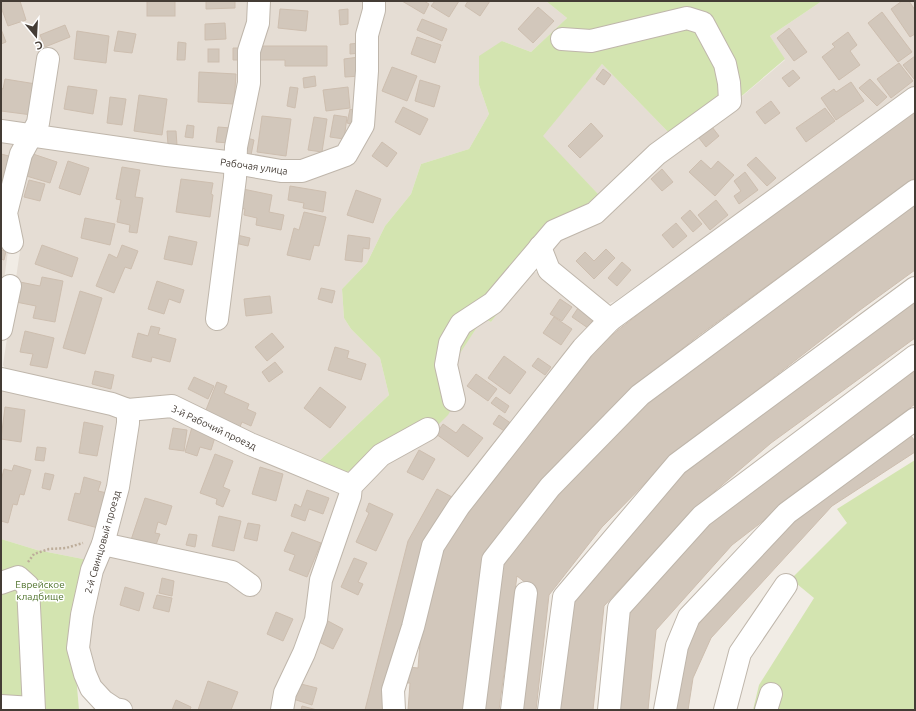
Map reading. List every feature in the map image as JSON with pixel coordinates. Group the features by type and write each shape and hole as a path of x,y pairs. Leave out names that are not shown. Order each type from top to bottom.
{"street":[{"path":"217,319 234,186 236,147 249,83 249,51 258,24 259,1"},
{"name":"Рабочая улица","path":"1,131 167,155 235,163 281,171 302,171 346,155 363,125 367,71 367,35 374,10 374,1"},
{"path":"454,400 446,365 450,343 461,324 493,303 554,232 595,213 657,154 730,101 729,83 725,64 703,23 687,18 591,41 562,39"},
{"path":"12,242 6,214 21,154 38,123 48,59"},
{"path":"394,710 393,690 413,626 433,546 460,506 583,348 610,320 915,98"},
{"path":"474,710 493,560 550,487 640,395 915,191"},
{"path":"540,247 549,270 610,320"},
{"path":"1,329 10,286"},
{"path":"549,710 564,596 677,464 915,288"},
{"path":"609,710 619,608 702,516 915,356"},
{"name":"3-й Рабочий проезд","path":"1,379 112,404 128,410 172,406 250,444 351,486"},
{"name":"2-й Свинцовый проезд","path":"117,710 103,701 91,688 85,674 78,648 82,615 92,570 103,544 118,486 128,423 128,410"},
{"path":"665,710 677,646 689,617 787,513 915,419"},
{"path":"282,710 286,693 304,653 316,620 321,580 350,496 351,486 380,455 428,429"},
{"path":"103,544 232,572 250,585"},
{"path":"1,706 33,709 28,586 10,580"},
{"path":"725,710 740,653 786,585"},
{"path":"512,710 526,593"}],"path":[{"path":"10,580 34,554 49,549 66,548 90,540 103,544"}],"shaded area":[{"path":"1,1 255,1 228,151 176,152 1,124"},
{"path":"264,1 368,1 361,111 336,154 303,165 249,159 248,115"},
{"path":"379,1 546,1 567,18 531,52 502,41 479,85 489,114 469,149 421,164 411,194 385,226 367,263 342,289 344,318 351,329 380,358 389,395 316,464 129,403 9,373 3,365 20,251 9,214 31,142 242,172 349,157"},
{"path":"822,1 915,1 915,88 615,301 605,305 550,267 554,236 683,146 785,60 770,36"},
{"path":"602,64 672,136 599,195 542,136"},
{"path":"1,137 14,141 16,148 9,244 1,302"},
{"path":"537,272 545,275 597,321 496,451 452,497 365,710 286,710 356,487 430,433 447,415 456,401 450,367 483,318 491,322 526,274"},
{"path":"1,384 112,414 118,421 106,515 88,560 37,550 1,539"},
{"path":"168,411 342,488 311,617 276,710 119,710 91,671 86,619 134,420"}],"green space":[{"path":"546,1 822,1 770,36 785,59 683,146 602,64 543,136 599,195 572,215 491,322 483,318 451,367 456,401 448,415 430,433 343,474 316,464 389,395 380,358 351,329 344,318 342,289 367,263 385,226 411,194 421,164 469,149 489,114 479,85 479,56 502,41 531,52 567,18"},
{"path":"915,460 915,710 753,710 759,685 814,598 791,579 847,523 837,509"},
{"name":"Еврейское кладбище","path":"1,539 37,550 88,560 74,652 79,710 1,710"}],"building":[{"path":"1,1 20,1 26,20 8,26 1,7"},
{"path":"147,1 175,1 175,16 147,16"},
{"path":"206,1 235,1 235,8 206,9"},
{"path":"402,1 424,1 429,4 424,14"},
{"path":"435,1 459,1 449,17 431,6"},
{"path":"468,1 490,1 480,16 465,6"},
{"path":"902,1 909,1 915,10 915,34 910,37 891,9"},
{"path":"538,7 554,21 533,43 518,29"},
{"path":"280,9 308,11 306,31 278,28"},
{"path":"348,9 348,24 340,25 339,10"},
{"path":"882,12 912,52 898,62 868,23"},
{"path":"422,19 447,29 442,41 417,30"},
{"path":"225,23 226,39 205,40 205,24"},
{"path":"65,25 70,37 45,47 40,35"},
{"path":"789,28 807,52 794,61 777,38"},
{"path":"1,29 6,42 1,44"},
{"path":"77,31 109,36 106,63 74,59"},
{"path":"118,31 136,34 132,53 114,51"},
{"path":"848,32 857,45 850,51 860,65 839,80 822,57 835,47 832,44"},
{"path":"417,37 441,45 435,63 411,54"},
{"path":"178,42 186,43 185,60 177,60"},
{"path":"360,43 361,53 350,54 350,44"},
{"path":"259,46 327,46 327,66 285,66 285,60 259,60"},
{"path":"233,48 241,48 240,60 233,60"},
{"path":"208,49 219,49 219,62 208,62"},
{"path":"915,56 915,78 914,79 903,65"},
{"path":"359,57 361,76 345,77 344,59"},
{"path":"899,63 913,81 891,98 877,79"},
{"path":"392,67 417,76 407,101 382,91"},
{"path":"603,69 611,75 604,85 596,79"},
{"path":"793,70 800,78 789,87 782,78"},
{"path":"199,72 236,74 234,104 198,102"},
{"path":"315,76 316,86 304,88 303,78"},
{"path":"5,79 36,84 32,115 1,111 1,88 3,89"},
{"path":"870,79 887,97 877,106 859,88"},
{"path":"420,80 440,86 434,107 415,101"},
{"path":"851,82 864,101 836,120 821,98 834,89 836,92"},
{"path":"68,86 97,90 93,114 64,109"},
{"path":"290,87 298,88 295,108 287,106"},
{"path":"348,87 350,108 326,111 323,90"},
{"path":"139,95 167,99 162,135 134,131"},
{"path":"110,97 126,99 122,125 107,123"},
{"path":"771,101 780,113 765,124 756,112"},
{"path":"403,107 428,119 420,135 395,122"},
{"path":"825,108 835,121 806,142 796,128"},
{"path":"350,109 358,111 355,125 347,123"},
{"path":"915,110 915,178 698,336 632,389 484,557 466,710 408,710 410,683 405,683 408,667 418,668 421,630 446,542 509,454 589,353 716,253"},
{"path":"334,115 347,117 344,139 330,137"},
{"path":"262,116 291,119 286,156 257,152"},
{"path":"314,117 327,119 322,152 308,150"},
{"path":"591,123 603,136 580,158 568,146"},
{"path":"187,125 194,126 193,138 185,137"},
{"path":"218,127 231,128 229,143 216,142"},
{"path":"712,127 719,136 706,147 699,138"},
{"path":"167,131 176,131 177,145 168,145"},
{"path":"247,138 254,140 251,155 244,154"},
{"path":"382,142 397,153 387,167 372,156"},
{"path":"30,153 57,162 50,183 23,175"},
{"path":"1,154 13,157 1,202"},
{"path":"756,157 776,178 767,186 747,165"},
{"path":"701,160 711,169 718,161 734,175 715,196 689,172"},
{"path":"68,161 89,168 80,195 59,188"},
{"path":"122,167 140,170 135,197 143,198 137,233 129,232 130,225 117,222 121,200 116,199"},
{"path":"662,169 673,182 662,191 651,179"},
{"path":"745,172 758,190 739,204 734,196 741,191 734,181"},
{"path":"181,179 213,183 210,217 176,212"},
{"path":"29,180 45,184 40,201 24,197"},
{"path":"290,186 326,192 323,212 303,208 304,203 288,200"},
{"path":"243,189 272,195 269,212 284,215 281,230 256,225 257,218 244,215 245,209 240,208"},
{"path":"356,190 381,199 373,223 347,215"},
{"path":"716,200 728,215 710,230 698,215"},
{"path":"915,202 915,270 860,310 670,458 602,527 549,595 536,710 518,710 531,587 517,576 499,710 480,710 501,560 559,486 645,403"},
{"path":"690,210 702,224 693,232 681,218"},
{"path":"304,212 326,217 319,246 314,245 310,260 287,255 294,228 299,230"},
{"path":"85,218 115,224 110,245 81,238"},
{"path":"676,223 687,236 673,248 662,235"},
{"path":"237,235 250,238 248,246 235,243"},
{"path":"348,235 370,238 369,249 363,248 362,262 345,260"},
{"path":"169,236 197,242 192,265 164,259"},
{"path":"42,245 78,258 72,277 35,264"},
{"path":"122,245 138,251 131,269 125,267 114,293 96,286 109,254 117,258"},
{"path":"606,249 615,258 594,279 576,261 585,252 594,261"},
{"path":"1,250 6,251 4,260 1,259"},
{"path":"622,262 631,270 617,286 608,278"},
{"path":"42,277 63,281 55,322 33,318 36,306 16,302 20,282 40,286"},
{"path":"157,281 184,290 180,303 169,299 164,314 148,309"},
{"path":"321,288 335,291 332,303 318,299"},
{"path":"80,291 102,298 85,354 63,348"},
{"path":"270,296 272,313 246,316 244,299"},
{"path":"915,298 915,338 771,443 694,509 604,606 593,710 560,710 570,599 675,479 716,443"},
{"path":"560,299 572,307 562,321 550,314"},
{"path":"578,308 594,318 588,328 572,317"},
{"path":"554,317 572,329 561,345 543,333"},
{"path":"151,326 160,328 158,334 176,339 170,362 152,357 151,362 132,357 138,333 148,336"},
{"path":"25,331 54,338 47,368 30,365 33,354 20,352"},
{"path":"272,333 284,347 267,361 255,347"},
{"path":"335,347 349,351 347,358 366,364 361,380 328,370"},
{"path":"504,356 526,372 510,394 488,378"},
{"path":"538,358 551,367 545,375 532,366"},
{"path":"275,362 283,372 269,382 262,372"},
{"path":"915,362 915,404 732,545 656,630 648,710 614,710 624,613 711,517"},
{"path":"95,371 114,375 111,389 92,384"},
{"path":"476,374 497,389 488,401 467,386"},
{"path":"194,377 214,386 208,399 188,389"},
{"path":"217,382 227,386 224,393 249,404 247,409 256,413 251,426 242,422 239,429 204,415"},
{"path":"320,387 346,407 330,428 304,408"},
{"path":"496,397 509,406 505,413 491,403"},
{"path":"5,407 25,410 21,442 1,439"},
{"path":"499,415 512,424 506,432 493,424"},
{"path":"84,422 103,426 97,456 79,453"},
{"path":"443,424 456,433 463,424 483,438 468,457 436,434"},
{"path":"192,427 216,434 211,450 200,447 197,456 185,452"},
{"path":"173,428 187,430 184,451 169,449"},
{"path":"911,436 915,441 915,452 832,506 711,638 693,678 688,710 673,710 683,650 697,626 791,517 823,493"},
{"path":"37,447 46,448 44,461 35,460"},
{"path":"419,450 435,459 423,480 407,472"},
{"path":"215,454 233,461 223,487 230,490 223,507 216,504 217,499 200,493"},
{"path":"14,465 31,470 24,495 20,494 17,505 13,504 8,523 1,521 1,481 4,469 12,471"},
{"path":"260,467 283,474 276,501 252,494"},
{"path":"45,473 54,475 50,490 42,488"},
{"path":"84,477 101,482 98,491 107,493 98,528 68,520 75,493 80,494"},
{"path":"437,489 452,497 425,545 382,710 365,710 408,541"},
{"path":"307,490 329,498 323,514 309,509 305,521 291,516 295,504 301,507"},
{"path":"145,498 172,506 166,525 158,522 155,533 160,534 154,550 131,540"},
{"path":"369,503 393,514 376,551 356,542 369,513 366,511"},
{"path":"219,516 241,521 234,551 212,546"},
{"path":"248,523 260,525 257,541 244,538"},
{"path":"292,532 321,543 307,577 289,570 295,555 284,551"},
{"path":"189,534 197,535 195,547 186,545"},
{"path":"354,558 367,563 358,582 363,584 358,595 341,587"},
{"path":"162,578 174,581 172,596 159,593"},
{"path":"125,587 144,593 139,611 120,605"},
{"path":"157,595 172,598 169,612 153,608"},
{"path":"276,612 293,619 283,641 267,634"},
{"path":"328,621 343,629 333,649 317,641"},
{"path":"208,681 238,692 231,710 198,710"},
{"path":"297,683 317,688 312,705 293,699"},
{"path":"176,700 191,707 190,710 172,710"},
{"path":"302,706 317,710 301,710"}]}
